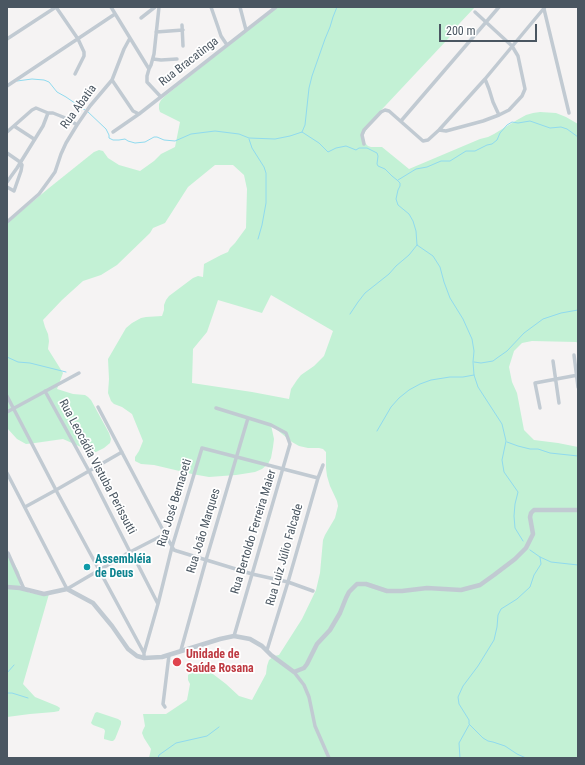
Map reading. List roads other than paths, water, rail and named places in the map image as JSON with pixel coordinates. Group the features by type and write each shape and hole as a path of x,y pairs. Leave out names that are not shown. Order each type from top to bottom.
{"street":[{"path":"7,39 56,7 78,39 84,52 84,56 75,74"},
{"path":"111,7 149,69"},
{"path":"141,18 155,7"},
{"path":"159,7 153,59 147,76 147,82 161,97"},
{"path":"211,7 220,36 227,44"},
{"path":"240,7 246,30"},
{"name":"Rua Bracatinga","path":"114,132 276,7"},
{"path":"401,121 498,7"},
{"path":"364,144 362,135 364,130 381,112 385,110 390,111 423,141 428,140 439,130 485,79 545,7"},
{"path":"545,7 569,113"},
{"path":"439,130 446,131 483,121 510,110 522,96 525,89 518,56 512,46 475,12"},
{"path":"7,86 115,14"},
{"path":"182,25 183,46"},
{"path":"156,32 183,30"},
{"name":"Rua Abatia","path":"8,220 39,194 45,187 55,172 66,143 77,125 90,106 112,80 124,48 130,38"},
{"path":"153,59 177,59"},
{"path":"485,79 499,115"},
{"path":"112,80 133,111 139,114"},
{"path":"7,132 36,108 48,113 54,113 77,125"},
{"path":"7,182 43,126 48,113"},
{"path":"14,126 34,139"},
{"path":"7,153 22,165 15,190 13,191 7,187"},
{"path":"574,355 578,387"},
{"path":"553,361 560,403"},
{"path":"7,412 79,373"},
{"path":"540,408 535,382 577,376"},
{"name":"Rua Leocádia Vistuba Perissutti","path":"46,391 89,472 128,553 135,559 158,604"},
{"path":"7,396 144,655"},
{"path":"98,407 172,547 177,551 252,574 288,582 313,591"},
{"path":"216,408 248,418"},
{"name":"Rua Bertoldo Ferreira Maier","path":"234,636 290,444 286,433 271,425 248,418"},
{"name":"Rua João Marques","path":"181,650 248,418"},
{"name":"Rua José Bernaceti","path":"144,655 172,547 202,448 237,457"},
{"path":"25,507 122,452"},
{"path":"237,457 318,478"},
{"name":"Rua Luiz Júlio Falcade","path":"267,650 323,465"},
{"path":"7,473 67,589 93,603 128,649 137,656 144,655 162,657 181,650 234,636 250,639 267,650 271,655 294,672 304,685 309,696 314,726 329,758"},
{"path":"294,672 304,668 307,664 316,644 330,630 340,613 349,592 357,584 366,584 387,591 428,588 461,590 480,585 515,559 526,548 533,534 530,517 534,510 578,510"},
{"path":"7,587 20,588 44,594 67,589 128,553 165,534"},
{"path":"8,553 24,589"},
{"path":"165,707 163,704 169,655"}],"waterway":[{"path":"302,132 305,125 309,88 312,76 337,7"},
{"path":"17,81 32,79 49,82 57,92 85,110"},
{"path":"87,111 106,129 109,138 113,140 125,139 135,143 145,142 157,137 164,140 175,141 191,134 215,131 239,134 249,138 275,139 302,132 319,143 328,152 336,148 346,146 356,150 359,148 367,148 377,153 378,166 385,169 400,183 396,199 398,205 409,214 413,221 416,231 417,245 433,256 440,267 450,298 463,319 472,339 474,351 474,375 478,387 502,424 506,441 502,460 504,472 518,492 515,504 515,528 523,541"},
{"path":"398,180 416,169 427,167 441,161 450,161 466,151 475,151 492,144 497,140 500,133 507,125 512,122 518,123 530,121 550,128 561,127 567,129 578,137"},
{"path":"249,139 252,148 266,173 266,203 258,239"},
{"path":"350,314 365,293 389,274 417,245"},
{"path":"474,362 481,363 493,361 507,351 524,333 543,319 561,313 578,310"},
{"path":"7,357 18,362 30,363 66,372"},
{"path":"377,431 391,407 409,390 431,380 474,375"},
{"path":"507,442 550,453 578,456"},
{"path":"530,550 551,562 578,565"},
{"path":"526,758 505,746 483,738 469,724 469,720 459,704 458,697 463,686 478,666 494,640 498,615 501,609 517,599 530,587 534,575 541,564 540,557"},
{"path":"7,673 14,665"},
{"path":"7,693 28,698"},
{"path":"460,758 459,743 469,725"},
{"path":"158,758 159,755 176,743 207,736 219,727"}],"place":[{"name":"Assembléia de Deus","path":"87,567"},
{"name":"Unidade de Saúde Rosana","path":"177,662"}]}
